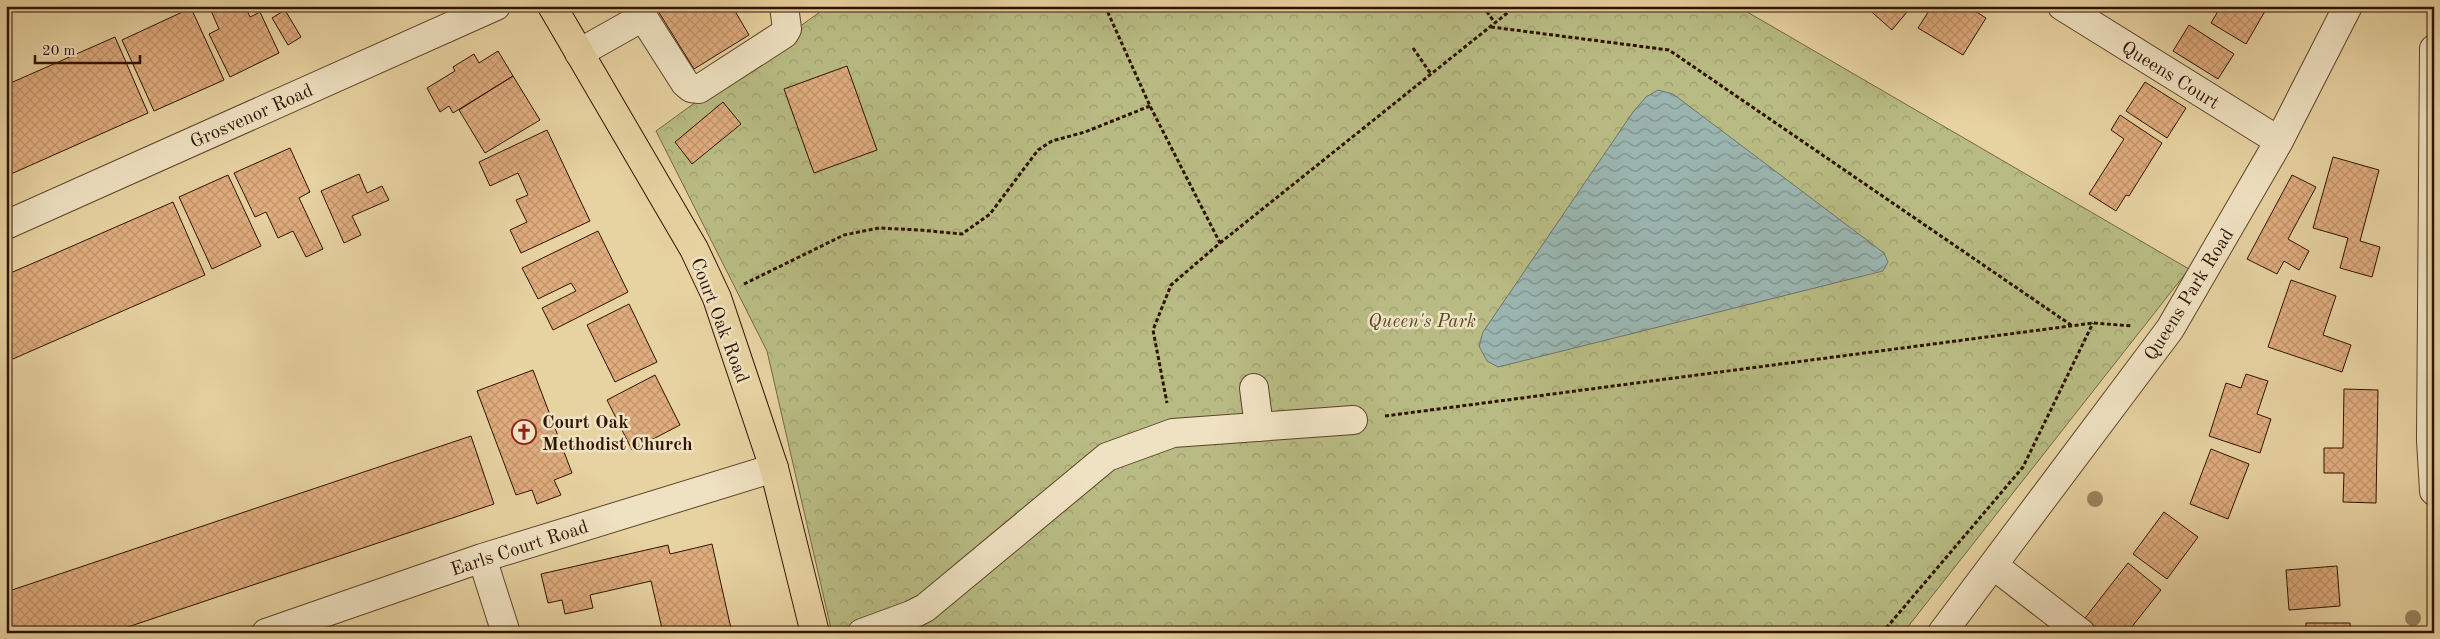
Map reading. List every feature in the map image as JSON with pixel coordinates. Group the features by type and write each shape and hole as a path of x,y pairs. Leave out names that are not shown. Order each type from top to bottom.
{"main road":[{"name":"Court Oak Road","path":"552,6 694,249 717,298 774,468 815,633"}],"street":[{"name":"Grosvenor Road","path":"6,224 496,6"},
{"path":"579,53 640,12 684,83 691,88 699,89 784,34 787,29 784,6"},
{"name":"Queens Court","path":"2062,6 2279,141"},
{"name":"Queens Park Road","path":"1942,633 2170,329 2279,141 2348,6"},
{"path":"2433,56 2434,491"},
{"path":"1254,388 1259,427"},
{"path":"862,633 925,608 1107,457 1173,433 1353,420"},
{"name":"Earls Court Road","path":"266,633 482,558 774,468"},
{"path":"482,558 506,633"},
{"path":"1993,565 2081,633"}],"path":[{"path":"1105,6 1150,106 1220,243"},
{"path":"1483,6 1495,23"},
{"path":"1173,433 1153,330 1171,285 1220,243 1516,6"},
{"path":"1490,27 1669,50 2071,325"},
{"path":"1413,48 1431,74"},
{"path":"717,298 844,234 879,228 962,234 990,214 1038,150 1052,140 1085,132 1150,106"},
{"path":"1882,633 2023,467 2093,323"},
{"path":"1353,420 2071,325 2093,323 2170,329"}],"green space":[{"name":"Queen's Park","path":"828,6 1737,6 2189,269 1903,633 832,633 767,351 656,131"}],"water":[{"path":"1658,90 1673,94 1884,253 1888,262 1883,271 1498,367 1487,361 1479,346 1483,332 1633,112 1646,97"}],"building":[{"path":"209,6 245,6 250,17 260,12 279,53 230,77 209,34 219,29"},
{"path":"655,6 710,6 714,12 722,6 732,6 749,35 694,69"},
{"path":"1865,6 1912,6 1892,30"},
{"path":"1932,6 1967,6 1986,18 1963,55 1918,28"},
{"path":"2221,6 2268,6 2246,44 2211,23"},
{"path":"191,8 224,80 154,111 122,40"},
{"path":"285,10 301,37 288,45 272,18"},
{"path":"2189,25 2234,54 2218,79 2173,51"},
{"path":"115,37 148,113 11,174 6,162 6,85"},
{"path":"498,51 513,76 453,113 449,106 440,112 427,88 455,71 453,67 474,54 479,63"},
{"path":"847,66 877,150 814,173 784,89"},
{"path":"513,76 540,120 485,153 459,110"},
{"path":"2145,82 2186,108 2167,138 2126,111"},
{"path":"723,102 741,124 692,164 675,142"},
{"path":"2120,115 2162,143 2129,196 2126,195 2116,211 2089,194 2124,139 2111,130"},
{"path":"547,130 590,221 521,253 510,230 527,222 516,200 528,195 518,173 490,186 479,162"},
{"path":"290,148 310,192 299,198 323,249 306,257 293,231 278,238 266,212 255,217 234,173"},
{"path":"2333,157 2379,170 2360,241 2380,247 2372,277 2340,268 2348,238 2313,228"},
{"path":"359,174 367,193 382,186 389,200 352,216 361,235 344,243 321,191"},
{"path":"228,175 261,246 212,269 179,197"},
{"path":"2292,175 2316,187 2288,239 2309,251 2299,270 2284,261 2277,274 2247,259"},
{"path":"173,202 205,275 6,362 6,275"},
{"path":"598,231 628,292 553,330 542,308 576,291 571,283 538,299 522,268"},
{"path":"2291,280 2336,296 2323,335 2351,345 2342,372 2268,347"},
{"path":"629,304 657,362 615,382 587,325"},
{"name":"Court Oak Methodist Church","path":"533,370 572,473 554,480 561,495 537,504 532,490 516,495 477,391"},
{"path":"2246,374 2268,381 2257,414 2271,419 2260,453 2209,436 2226,383 2241,388"},
{"path":"655,375 680,425 632,450 607,400"},
{"path":"2344,389 2378,390 2376,503 2343,502 2344,473 2324,473 2324,448 2343,448"},
{"path":"471,436 494,504 110,633 6,633 6,592"},
{"path":"2211,449 2249,464 2228,519 2190,504"},
{"path":"2164,512 2198,537 2167,579 2133,554"},
{"path":"712,544 732,633 663,633 651,581 590,595 593,608 565,614 562,600 548,603 541,574 668,545 670,554"},
{"path":"2128,563 2161,590 2127,633 2096,633 2082,622"},
{"path":"2337,566 2340,606 2289,610 2286,570"},
{"path":"2306,623 2350,623 2350,633 2306,633"}],"place":[{"name":"Court Oak Methodist Church","path":"524,432"}]}
